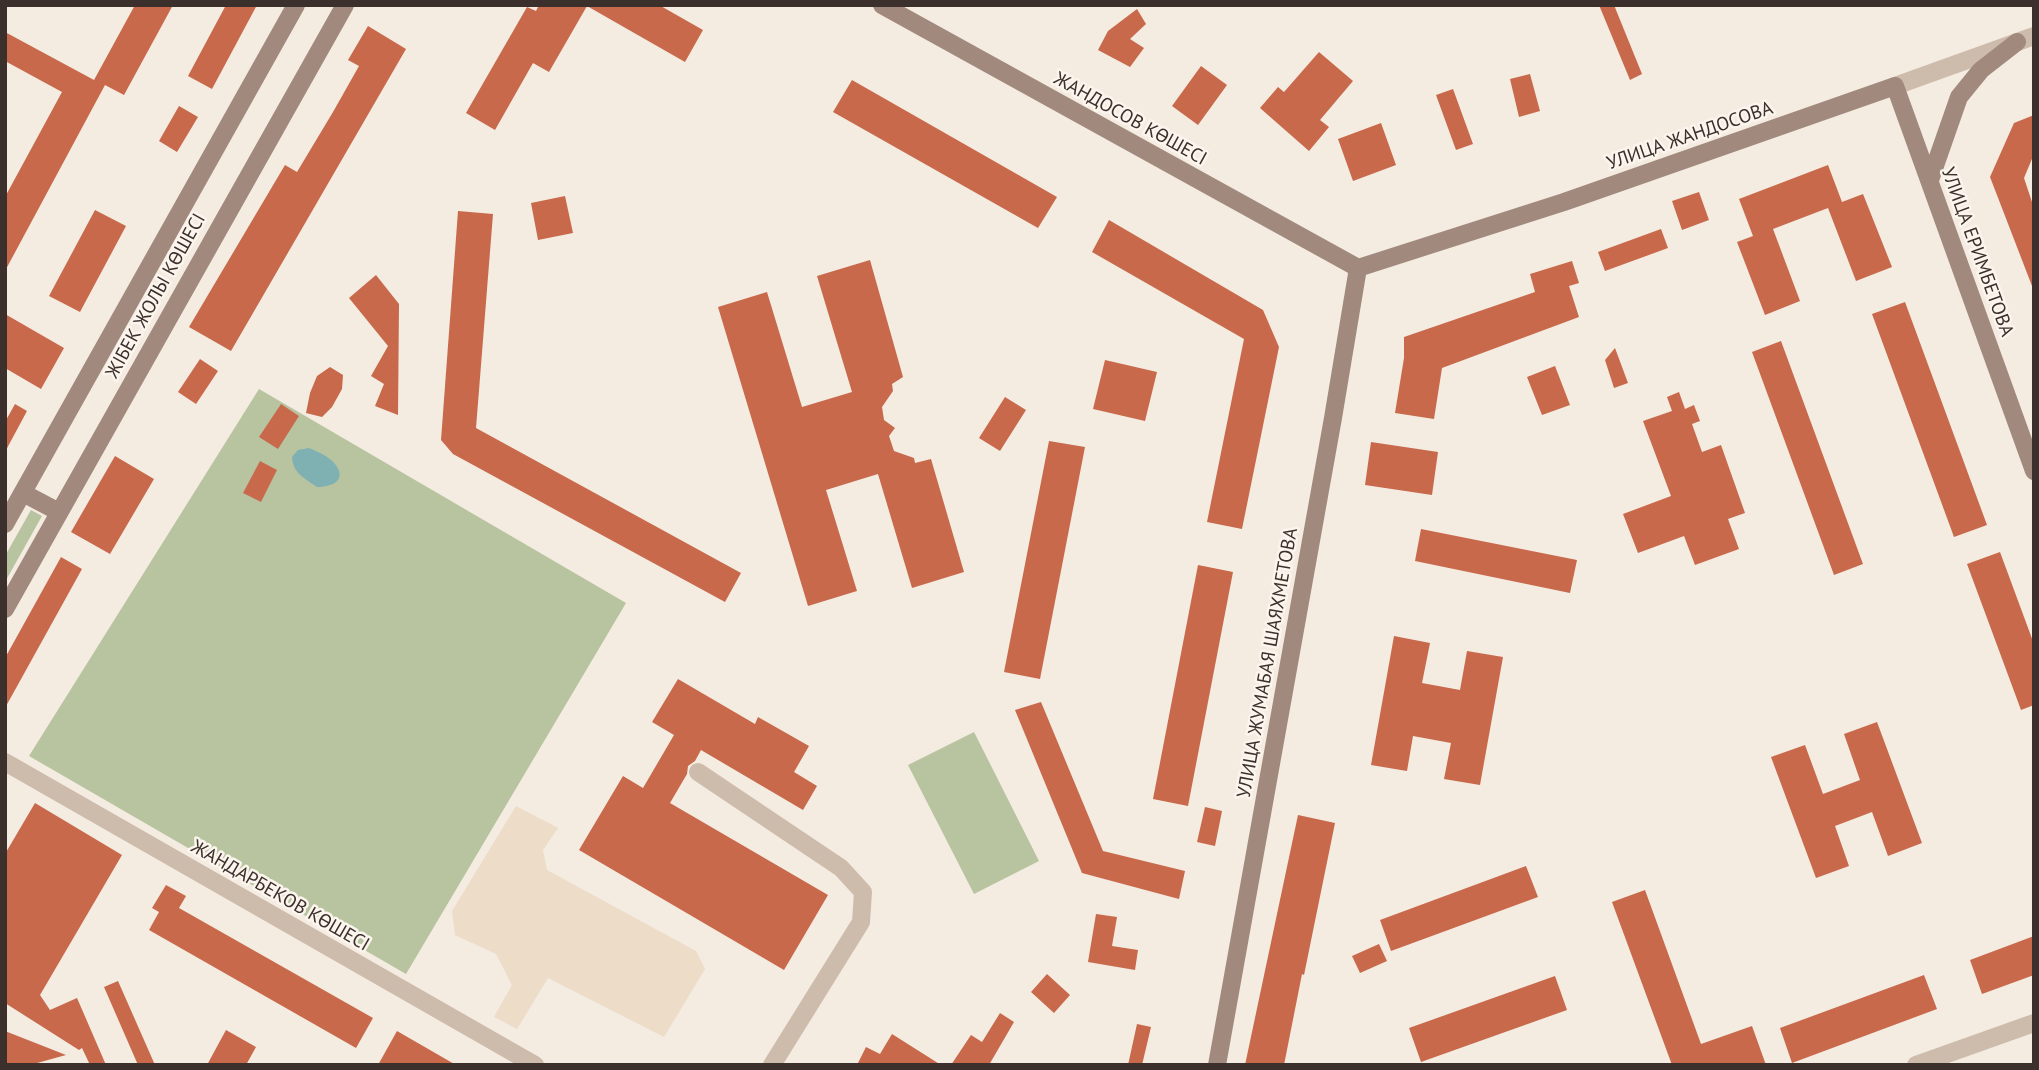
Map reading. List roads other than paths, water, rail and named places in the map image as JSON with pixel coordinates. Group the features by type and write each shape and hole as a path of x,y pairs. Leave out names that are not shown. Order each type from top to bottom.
{"street":[{"name":"ЖІБЕК ЖОЛЫ КӨШЕСІ","path":"5,524 296,5"},
{"name":"ЖІБЕК ЖОЛЫ КӨШЕСІ","path":"5,608 345,5"},
{"name":"ЖАНДОСОВ КӨШЕСІ","path":"882,5 1358,268"},
{"path":"1930,180 1959,97 1981,70 2025,39"},
{"name":"УЛИЦА ЖАНДОСОВА","path":"1358,268 1564,202 2025,39"},
{"name":"УЛИЦА ЕРИМБЕТОВА","path":"1895,86 2034,471"},
{"name":"УЛИЦА ЖУМАБАЯ ШАЯХМЕТОВА","path":"1217,1065 1358,268"},
{"path":"23,493 59,512"},
{"name":"ЖАНДАРБЕКОВ КӨШЕСІ","path":"5,762 535,1065"},
{"path":"698,772 841,868 863,892 861,922 772,1065"},
{"path":"1916,1065 2034,1023"}],"water":[{"path":"309,448 327,456 335,464 340,475 336,482 317,487 297,471 292,457 298,450"}]}
